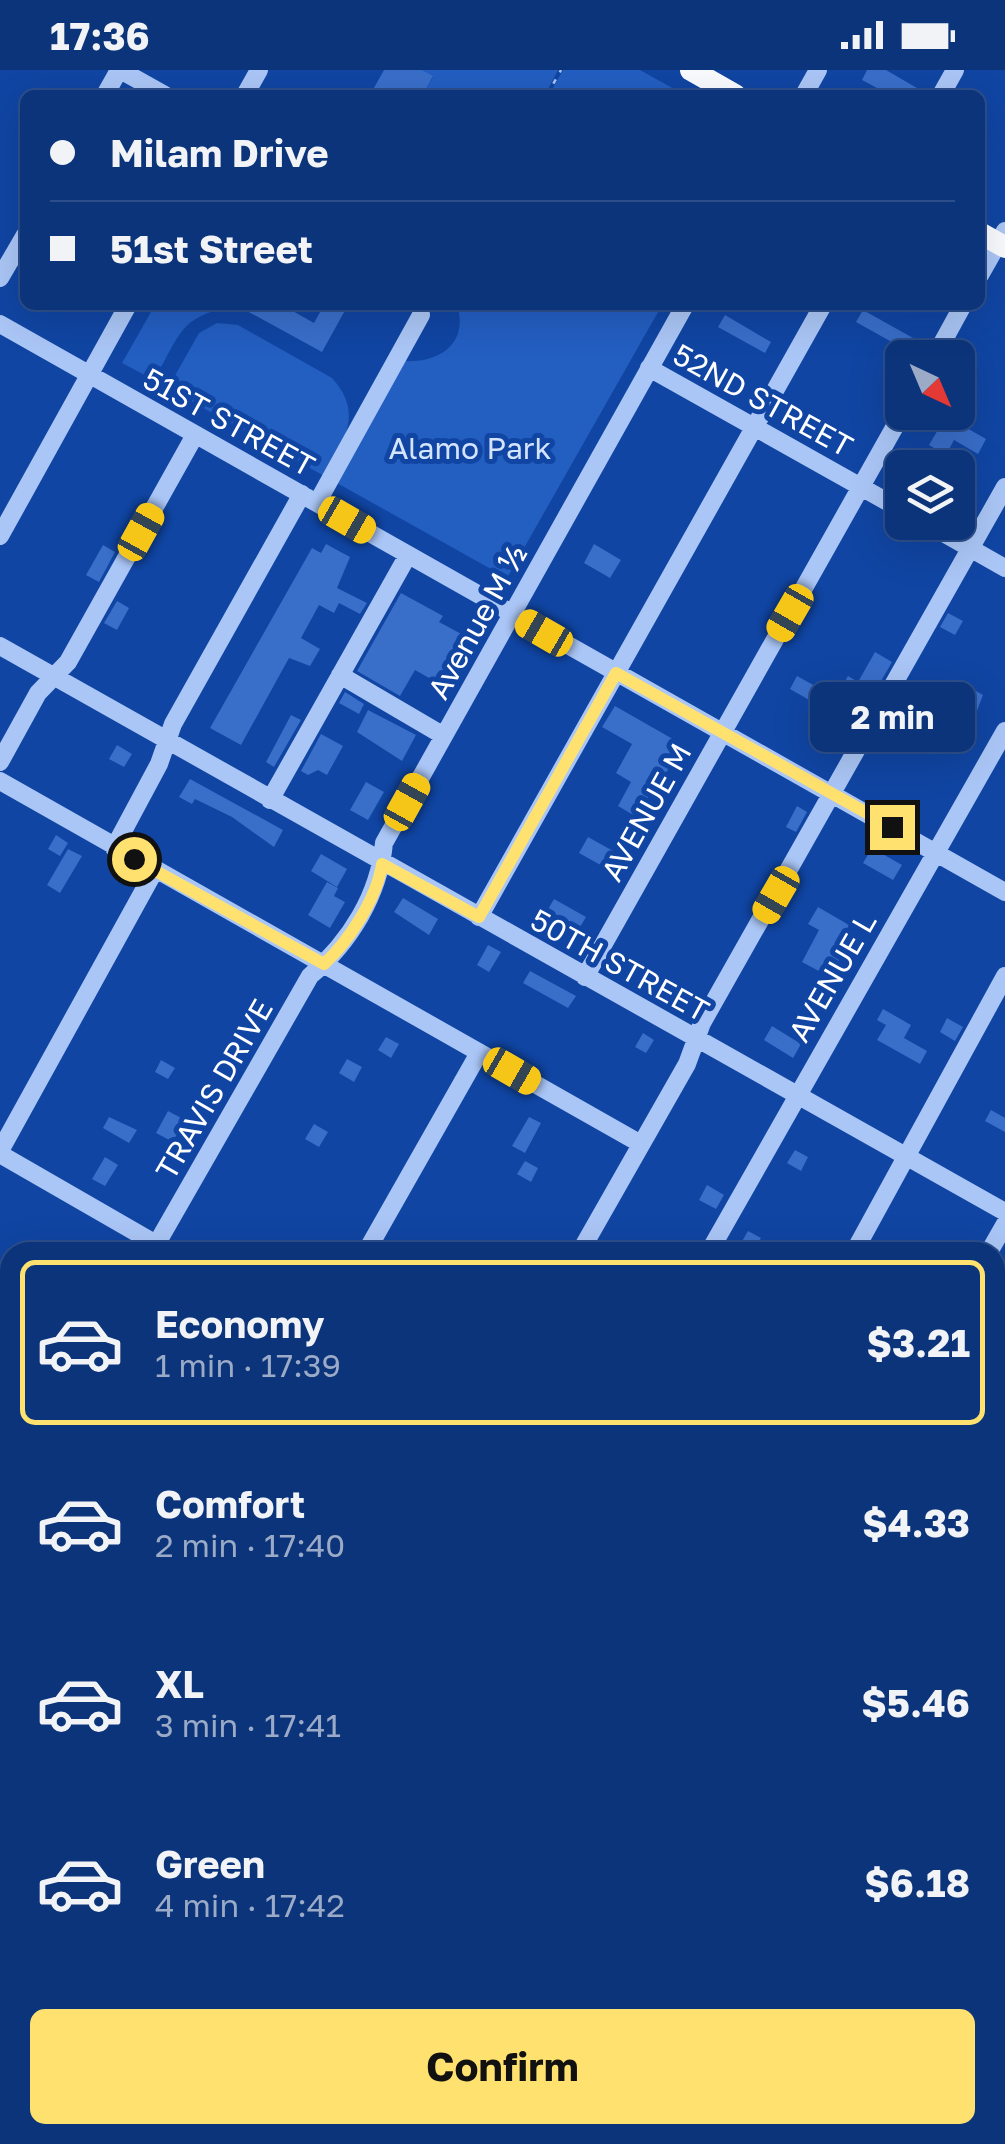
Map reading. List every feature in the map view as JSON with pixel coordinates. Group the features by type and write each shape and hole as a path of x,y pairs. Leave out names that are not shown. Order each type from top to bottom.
{"main road":[{"path":"698,72 727,90"}],"street":[{"path":"120,70 156,90"},
{"path":"985,264 997,239"},
{"path":"0,278 20,243"},
{"path":"0,536 125,310"},
{"name":"Avenue M ½","path":"324,964 338,952 379,882 384,843 681,310"},
{"path":"479,917 820,310"},
{"path":"944,340 960,310"},
{"path":"114,848 159,764 166,741 420,315"},
{"name":"51ST STREET","path":"0,324 1005,892"},
{"name":"52ND STREET","path":"648,368 885,500"},
{"name":"AVENUE M","path":"585,977 893,430"},
{"path":"0,762 38,693 68,662 195,435"},
{"path":"586,1242 697,1040 702,1023 1005,486"},
{"path":"956,540 1005,568"},
{"path":"270,800 408,555"},
{"name":"50TH STREET","path":"0,646 1005,1212"},
{"path":"340,675 444,736"},
{"name":"AVENUE L","path":"713,1242 794,1094 1005,731"},
{"path":"0,781 641,1144"},
{"path":"151,1242 0,1153 155,870"},
{"name":"TRAVIS DRIVE","path":"167,1242 310,976 324,964"},
{"path":"860,1242 1005,976"},
{"path":"372,1242 480,1053"}],"path":[{"path":"242,439 248,429"}],"green space":[{"path":"422,70 558,70 548,90 426,90 433,77"},
{"path":"563,70 640,70 676,90 552,90"},
{"path":"152,310 218,310 184,328 154,380 122,363"},
{"name":"Alamo Park","path":"458,310 659,310 507,578 337,483 405,361 430,358 449,348 459,330"},
{"path":"217,323 238,325 332,378 342,391 349,415 347,427 324,476 168,388 199,333"}],"building":[{"path":"384,70 422,70 433,76 426,90 373,90"},
{"path":"867,70 886,70 920,90 881,90 862,80"},
{"path":"245,310 291,310 314,323 321,310 345,310 322,352"},
{"path":"863,310 913,338 888,340 856,322"},
{"path":"725,315 771,342 765,353 718,327"},
{"path":"938,430 970,430 986,439 978,454 954,440 949,450 929,445"},
{"path":"326,544 350,557 337,588 367,603 360,614 339,603 334,613 319,605 301,638 320,649 310,666 289,658 241,745 210,728 312,548 321,553"},
{"path":"594,544 621,560 610,578 584,563"},
{"path":"103,545 115,552 99,582 86,575"},
{"path":"401,593 443,616 439,622 465,636 438,683 415,670 400,696 357,671"},
{"path":"117,601 129,608 117,630 104,623"},
{"path":"948,613 963,621 955,635 940,627"},
{"path":"875,652 892,662 864,711 837,695 848,676 858,682"},
{"path":"797,676 833,696 825,709 790,689"},
{"path":"960,682 983,695 970,729 943,713"},
{"path":"345,692 364,704 359,714 339,703"},
{"path":"615,706 685,746 635,816 618,806 631,782 616,773 632,744 602,727"},
{"path":"368,710 416,735 402,761 357,732"},
{"path":"291,715 301,720 274,767 266,762"},
{"path":"321,734 343,746 327,775 318,770 308,775 301,771"},
{"path":"117,745 132,754 124,767 109,759"},
{"path":"190,779 283,830 274,847 232,817 195,799 192,804 179,797"},
{"path":"366,782 384,792 368,820 350,810"},
{"path":"797,806 807,812 796,832 786,827"},
{"path":"56,835 68,843 60,856 48,849"},
{"path":"588,837 615,852 606,868 579,853"},
{"path":"872,848 902,865 893,880 863,863"},
{"path":"68,849 82,856 60,893 47,885"},
{"path":"321,854 347,869 337,887 311,871"},
{"path":"327,882 338,888 334,896 345,902 330,928 308,915"},
{"path":"403,898 438,919 429,935 394,912"},
{"path":"554,899 586,917 576,934 544,916"},
{"path":"818,907 849,925 833,953 841,957 830,977 802,962 819,930 808,924"},
{"path":"488,945 501,952 489,972 477,965"},
{"path":"530,971 576,996 568,1008 523,983"},
{"path":"883,1009 911,1025 904,1038 927,1051 920,1064 877,1040 886,1025 877,1020"},
{"path":"947,1018 963,1027 955,1041 940,1032"},
{"path":"772,1026 801,1044 793,1058 764,1040"},
{"path":"643,1033 654,1040 646,1053 635,1047"},
{"path":"386,1037 399,1044 391,1058 378,1050"},
{"path":"347,1059 362,1067 354,1082 339,1073"},
{"path":"161,1060 175,1068 168,1079 155,1072"},
{"path":"991,1110 1005,1118 1005,1132 985,1121"},
{"path":"168,1111 185,1120 173,1142 156,1133"},
{"path":"109,1117 137,1130 129,1143 103,1128"},
{"path":"529,1117 541,1123 525,1153 512,1146"},
{"path":"314,1124 328,1132 319,1147 305,1139"},
{"path":"795,1150 808,1157 801,1171 787,1163"},
{"path":"105,1157 118,1165 105,1186 92,1179"},
{"path":"525,1161 538,1168 531,1182 517,1174"},
{"path":"707,1185 724,1195 716,1209 699,1200"},
{"path":"748,1231 761,1238 758,1242 742,1242"}],"route":[{"path":"134,859 324,964 338,952 379,882 382,864 479,917 616,673 892,827"}]}
